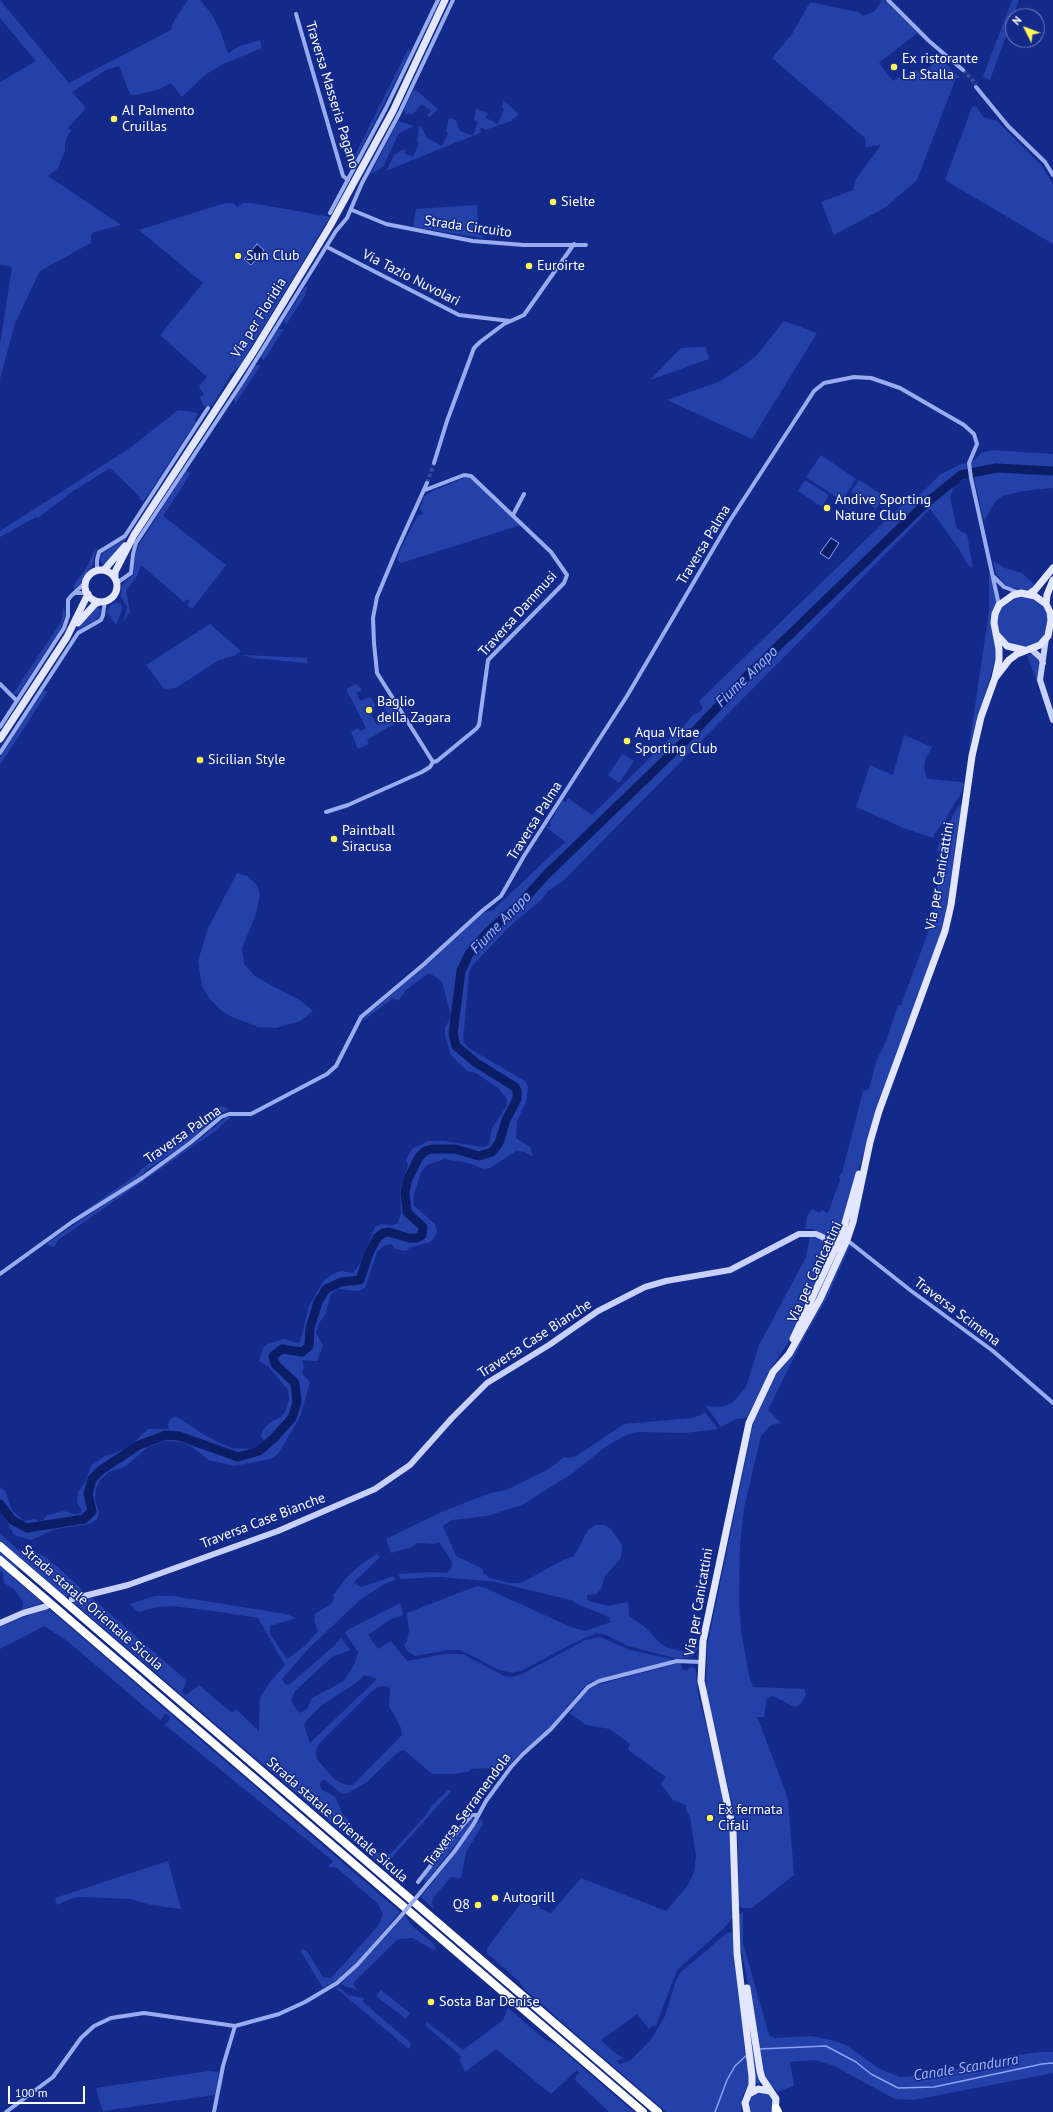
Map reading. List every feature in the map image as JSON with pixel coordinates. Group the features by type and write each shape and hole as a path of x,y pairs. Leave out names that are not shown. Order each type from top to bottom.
{"highway":[{"name":"Strada statale Orientale Sicula","path":"0,1546 658,2112"},
{"name":"Strada statale Orientale Sicula","path":"0,1560 643,2112"}],"main road":[{"name":"Via per Floridia","path":"134,535 258,344 330,226 393,111 445,0"},
{"path":"67,637 87,594 85,584 88,576 100,570 134,535"},
{"path":"0,739 67,637 95,604 115,595 115,572 134,535"},
{"path":"995,678 999,649 994,623 995,614 999,605 1005,599 1035,590 1053,568"},
{"path":"100,570 111,573 116,580"},
{"path":"1046,604 1047,595 1053,580"},
{"path":"995,678 1009,660 1040,645 1049,635 1051,614 1046,604 1041,599 1025,593"},
{"path":"87,594 93,599 102,602"},
{"path":"996,632 1007,646 1028,650"},
{"name":"Via per Canicattini","path":"782,1360 837,1244 879,1111 945,931 954,890 972,756 981,717 995,678"},
{"name":"Via per Canicattini","path":"737,1953 734,1830 705,1706 701,1681 703,1640 749,1423 772,1372 789,1354 820,1299 847,1240 853,1222 870,1142"},
{"path":"737,1953 748,1993 762,2078 776,2099 776,2111"},
{"path":"737,1953 743,1991 752,2084 746,2110"},
{"path":"748,2096 758,2089 770,2091"}],"street":[{"path":"330,213 386,108 438,0"},
{"path":"116,580 131,573 136,543 243,381 352,210 362,183 399,114 453,0"},
{"path":"888,0 962,72"},
{"name":"Traversa Masseria Pagano","path":"296,14 342,176 348,180"},
{"path":"976,85 993,102 1002,119 1045,162 1053,175"},
{"name":"Strada Circuito","path":"352,210 386,224 450,238 486,243 524,245 586,245"},
{"path":"434,463 447,421 474,348 480,342 510,321 524,315 574,244"},
{"name":"Via Tazio Nuvolari","path":"327,247 459,315 510,321"},
{"name":"Traversa Palma","path":"0,1274 72,1222 142,1178 190,1143 221,1117 229,1114 251,1114 327,1074 336,1066 361,1017 423,965 506,891 524,856 631,689 729,522 818,387 824,382 854,376 871,378 900,388 964,425 971,431 976,438 977,444 969,463 971,478 991,573"},
{"path":"100,570 97,560 99,552 125,536 208,408"},
{"name":"Traversa Dammusi","path":"326,812 416,775 430,767 433,762 456,746 479,725 485,669 488,660 566,581 566,572 551,552 475,478 464,475 424,490"},
{"path":"427,483 377,597 373,618 377,673 433,762"},
{"path":"513,514 524,494"},
{"path":"991,573 1004,587 1012,591 1025,593"},
{"path":"991,573 999,605"},
{"path":"0,727 64,628 68,616 68,600 85,584"},
{"path":"74,594 87,594"},
{"path":"0,753 78,633 101,620 103,615 102,602"},
{"path":"1049,635 1043,662 1041,684 1053,720"},
{"path":"1028,650 1043,662"},
{"path":"0,684 17,701"},
{"path":"820,1299 838,1253 837,1244 847,1240 846,1230 852,1199"},
{"name":"Traversa Case Bianche","path":"72,1599 128,1585 278,1531 375,1489 410,1466 452,1418 487,1383 549,1345 598,1311 653,1284 730,1270 799,1234 816,1234 837,1244"},
{"name":"Traversa Scimena","path":"847,1240 910,1290 993,1351 1053,1404"},
{"path":"0,1623 23,1613 47,1606"},
{"name":"Traversa Serramendola","path":"235,2026 287,2011 337,1984 357,1965 400,1917 454,1852 486,1801 511,1767 523,1754 551,1730 588,1687 599,1681 677,1661 701,1662"},
{"path":"418,1882 456,1833 472,1816 478,1815"},
{"path":"6,2112 52,2077 88,2029 112,2018 128,2014 152,2013 235,2026 223,2066 214,2112"}],"shaded area":[{"path":"0,0 69,83 171,30 174,21 188,0 200,0 210,12 219,28 228,53 240,46 260,40 262,48 221,65 205,75 182,97 171,83 160,89 136,95 130,94 119,66 106,70 72,92 86,108 68,128 71,130 65,142 65,151 58,168 48,176 121,225 94,232 91,236 91,243 40,271 15,323 0,379 0,344 12,267 0,265 0,82 36,61 0,18"},
{"path":"882,0 884,0 917,33 879,63 893,81 899,77 902,80 915,70 922,74 940,58 960,78 956,78 917,180 886,207 834,235 821,202 853,190 856,179 881,145 866,147 865,138 772,58 792,34 810,2 858,12 863,16 875,11"},
{"path":"1012,0 1019,0 1016,8 1009,8"},
{"path":"1005,19 1005,39 990,80 983,77"},
{"path":"409,47 410,53 350,170 349,167"},
{"path":"416,90 438,109 430,117 427,115 431,111 422,104 412,115 409,113 406,115 404,109 413,91"},
{"path":"503,100 519,114 511,121 485,130 482,127 479,130 482,132 473,136 478,122 474,120 476,109 488,113 486,118 498,124 504,109 502,108"},
{"path":"976,106 983,117 997,121 1042,166 1053,184 1053,244 945,180 972,107"},
{"path":"449,118 456,120 460,131 473,136 458,142 454,142 386,171 394,155 400,151 406,149 404,153 413,157 419,143 417,142 419,126 421,126 427,138 442,146 448,133 446,132"},
{"path":"398,121 414,126 399,133 383,167 370,175"},
{"name":"Sun Club","path":"225,203 234,203 237,207 243,203 252,203 330,217 241,364 230,376 212,406 203,406 200,397 204,395 199,386 207,377 160,335 203,283 139,230"},
{"path":"477,205 479,235 484,236 482,238 413,227 416,209"},
{"path":"257,244 264,250 251,265 244,259"},
{"path":"305,287 308,287 305,292 306,294 286,325 284,320"},
{"path":"784,321 817,333 752,439 667,400 718,382 735,372 756,356"},
{"path":"278,329 284,329 263,361 261,356"},
{"path":"706,347 709,359 650,380 681,348"},
{"path":"255,365 261,365 235,404 234,398"},
{"path":"178,410 198,413 195,419 196,422 143,502 139,498 140,497 110,468 73,491 38,518 36,517 0,537 0,531 130,448"},
{"path":"991,450 1053,454 1053,488 1023,491 1002,496 994,503 984,522 974,477 958,482 953,488 950,498 957,529 967,534 973,568 968,565 959,549 930,509 563,881 548,891 541,900 511,925 472,966 469,973 463,1042 470,1049 525,1081 528,1087 526,1102 517,1121 516,1138 530,1147 533,1157 525,1152 516,1151 490,1168 484,1169 469,1163 444,1159 427,1165 421,1172 413,1197 414,1206 435,1224 437,1231 434,1238 430,1242 411,1247 406,1251 395,1249 391,1244 385,1245 377,1252 365,1288 358,1291 338,1289 331,1294 325,1315 319,1323 316,1333 323,1345 317,1361 302,1360 304,1367 302,1373 310,1382 300,1417 278,1454 271,1459 234,1466 209,1460 192,1447 181,1442 166,1441 148,1447 126,1466 109,1472 101,1479 96,1488 95,1500 99,1513 97,1519 90,1524 56,1529 31,1540 14,1535 0,1509 0,1487 5,1491 12,1510 24,1521 34,1519 39,1521 43,1520 47,1515 64,1511 75,1514 80,1513 82,1510 77,1503 78,1492 85,1483 91,1466 105,1456 128,1448 148,1429 169,1429 168,1424 171,1418 176,1417 182,1420 204,1435 231,1448 250,1449 259,1446 264,1441 261,1436 263,1430 269,1423 281,1417 285,1412 289,1399 288,1390 269,1367 259,1361 263,1348 268,1344 284,1339 297,1343 300,1342 309,1306 324,1280 341,1271 353,1273 361,1262 375,1227 381,1224 393,1225 398,1223 401,1213 400,1190 408,1165 406,1159 413,1148 429,1141 444,1141 483,1147 489,1145 492,1128 506,1107 507,1099 498,1088 476,1073 467,1071 451,1055 445,1036 445,1028 451,1016 442,982 436,977 429,973 406,990 398,1001 393,998 363,1021 363,1019 425,966 484,912 493,910 565,842 546,827 551,826 550,822 563,800 566,802 568,798 592,815 667,741 674,732 683,727 693,715 701,711 703,708 699,701 909,498 918,496 941,474 961,464 972,462 981,453"},
{"path":"821,455 856,479 842,501 806,477"},
{"path":"186,471 191,473 163,516 226,565 192,609 187,605 190,601 187,599 184,602 141,565 137,576 126,591 130,611 123,623 127,607 121,597 121,590 123,584 134,574 135,554 138,546"},
{"path":"466,477 471,478 521,525 401,563 397,560 399,552 418,515 422,515 423,512 420,509 424,497 432,491"},
{"path":"805,480 829,495 822,507 798,491"},
{"path":"859,480 884,496 876,509 851,492"},
{"path":"127,538 105,565 102,564 100,560 102,553"},
{"path":"831,538 839,543 829,559 820,553"},
{"path":"96,547 93,565 75,590 73,586 87,567"},
{"path":"993,561 1005,568 1022,573 1035,585 1031,589 1026,590 1008,587 996,574"},
{"path":"989,572 997,599 997,653 968,754 989,611"},
{"path":"1022,596 1032,598 1040,604 1046,612 1048,622 1046,632 1040,640 1032,646 1022,648 1012,646 1004,640 998,632 996,622 998,612 1004,604 1012,598"},
{"path":"115,602 121,604 122,610 116,625 107,612 110,606"},
{"path":"63,607 66,614 61,628 18,694 13,694 62,620"},
{"path":"97,607 101,610 99,618 75,632"},
{"path":"210,624 241,651 234,656 219,660 176,688 164,689 146,665"},
{"path":"1032,654 1039,660 1037,682 1027,655"},
{"path":"243,655 307,658 307,663 252,658"},
{"path":"356,684 362,690 356,693 360,701 370,697 375,704 374,708 369,710 377,725 390,718 384,707 392,704 401,720 367,740 369,744 358,749 351,732 358,728 360,731 366,728 346,689"},
{"path":"43,691 48,691 0,765 0,757"},
{"path":"904,735 932,747 925,760 924,768 927,779 961,782 964,784 960,796 945,821 934,834 934,838 906,829 856,807 870,765 893,775"},
{"path":"622,754 634,761 619,783 608,775"},
{"path":"962,804 948,903 941,933 876,1111 840,1232 834,1238 812,1229 805,1229 807,1216 812,1209 820,1213 822,1210 828,1213 840,1180 839,1176 842,1173 863,1091 869,1089 876,1062 886,1041 898,1005 901,1005 932,922 942,854 937,851 940,840 958,806"},
{"path":"237,873 247,876 257,885 260,894 256,914 242,948 244,964 256,977 301,1001 313,1011 300,1021 276,1028 258,1027 230,1016 222,1011 209,998 202,986 198,961 208,928"},
{"path":"220,1106 230,1109 221,1113 188,1142 145,1171 141,1176 70,1221 175,1146 217,1111"},
{"path":"227,1117 231,1117 211,1134 58,1240 54,1247 46,1244 192,1145"},
{"path":"810,1236 827,1242 830,1247 791,1338 769,1372 747,1418 736,1419 721,1427 706,1406 722,1407 733,1402 746,1387 759,1345 806,1257"},
{"path":"849,1245 853,1247 849,1248 827,1298 801,1343 768,1410 781,1423 771,1425 761,1436 744,1508 740,1546 739,1601 741,1632 750,1679 753,1687 804,1689 806,1695 801,1704 795,1707 773,1696 767,1698 764,1717 757,1717 788,1800 794,1875 752,1908 743,1908 739,1906 736,1820 706,1693 707,1647 754,1419 774,1377 792,1354"},
{"path":"704,1411 718,1429 685,1433 637,1432 626,1435 605,1447 573,1473 522,1505 487,1516 452,1520 443,1526 456,1556 483,1569 483,1573 490,1578 509,1583 521,1583 563,1560 574,1556 588,1530 595,1525 603,1525 610,1528 622,1545 621,1558 605,1576 601,1589 596,1594 587,1595 587,1599 589,1601 608,1606 628,1602 629,1616 644,1626 661,1644 669,1648 689,1653 700,1645 693,1656 678,1659 628,1646 606,1635 597,1633 574,1643 521,1671 511,1673 497,1669 461,1650 448,1650 415,1656 406,1650 404,1645 407,1641 409,1631 407,1613 477,1586 483,1587 573,1628 586,1631 611,1622 609,1617 577,1604 571,1600 496,1582 441,1577 400,1579 399,1574 431,1572 447,1573 452,1567 452,1562 439,1542 433,1544 418,1543 409,1548 391,1553 386,1539 439,1513 490,1493 506,1490 549,1469 564,1457 570,1458 578,1455 624,1424 693,1418 703,1414"},
{"path":"0,1533 17,1549 36,1552 46,1557 80,1587 83,1593 65,1597 19,1568 12,1577 43,1603 22,1609 23,1602 14,1589 4,1583 3,1573 0,1570"},
{"path":"377,1554 380,1557 353,1583 361,1587 394,1576 395,1580 384,1584 360,1600 309,1648 282,1679 286,1685 290,1684 341,1638 350,1650 332,1657 295,1691 291,1701 299,1713 307,1709 312,1698 344,1681 355,1663 358,1652 346,1634 346,1631 400,1603 403,1615 389,1620 368,1635 378,1649 391,1641 407,1661 445,1654 463,1654 504,1676 512,1677 522,1674 585,1640 600,1637 630,1650 671,1659 671,1661 590,1682 581,1690 569,1705 566,1705 567,1708 549,1729 521,1752 507,1767 471,1769 468,1772 454,1774 432,1774 404,1750 398,1752 367,1782 348,1793 342,1794 325,1780 322,1780 320,1784 321,1789 335,1797 343,1814 352,1825 352,1832 372,1850 381,1854 389,1854 394,1850 425,1816 432,1806 448,1790 452,1790 387,1863 401,1875 398,1880 73,1602 91,1597 187,1681 182,1692 184,1694 186,1695 199,1685 232,1713 236,1709 259,1731 260,1698 269,1683 285,1665 258,1618 172,1606 158,1607 138,1612 130,1604 155,1596 173,1596 286,1614 296,1618 270,1626 270,1634 287,1659 306,1645 318,1631 314,1621 315,1614 332,1603 334,1598 333,1595 347,1577 360,1565","holes":["365,1675 377,1679 310,1743 304,1725 307,1720 322,1705 353,1685","386,1686 390,1688 389,1706 401,1728 402,1735 353,1785 346,1785 334,1779 316,1758 316,1750 319,1744 371,1692 378,1687"]},
{"path":"48,1608 400,1912 361,1958 339,1979 323,1988 301,1952 301,1949 306,1950 323,1977 331,1978 378,1926 383,1914 378,1904 337,1868 328,1867 333,1861 164,1724 168,1722 170,1718 167,1714 165,1714 160,1720 66,1640 44,1626 0,1649 0,1626"},
{"path":"680,1663 683,1670 687,1670 692,1666 696,1670 698,1693 727,1810 724,1815 725,1819 729,1822 730,1833 733,1917 724,1928 677,1970 656,2026 652,2026 649,2029 637,2014 601,2040 615,2053 624,2058 616,2061 620,2064 631,2060 652,2038 665,2016 676,1980 681,1972 727,1933 733,1932 733,1952 740,1991 747,2008 751,1998 741,1949 739,1914 743,1912 743,1943 769,2035 775,2038 811,2036 832,2040 846,2045 880,2069 900,2077 938,2074 1009,2056 1041,2052 1053,2052 1053,2073 914,2100 895,2099 834,2066 815,2060 790,2062 794,2086 778,2092 767,2082 755,2084 750,2082 742,2097 741,2112 666,2112 524,1989 519,1981 487,1953 487,1948 528,1894 534,1899 541,1909 551,1913 581,1878 666,1911 688,1885 694,1872 696,1856 690,1817 686,1810 686,1805 673,1800 661,1784 666,1777 628,1750 630,1744 610,1729 586,1725 569,1713 574,1710 572,1708 585,1692 596,1685"},
{"path":"472,1818 474,1820 470,1827 424,1884 425,1876 438,1856"},
{"path":"482,1819 483,1824 466,1852 461,1878 451,1877 433,1898 432,1904 434,1909 421,1897 457,1851 478,1820"},
{"path":"168,1861 181,1909 151,1905 131,1899 79,1897 57,1905 55,1898"},
{"path":"405,1915 412,1926 434,1944 436,1949 433,1950 413,1938 398,1939 353,1983 357,1990 344,1986 341,1983 359,1966"},
{"path":"337,1986 348,1995 364,1998 363,2002 411,2043 409,2049 337,1989"},
{"path":"381,1990 410,2013 406,2019 376,1996"},
{"path":"508,2008 544,2039 555,2044 634,2112 609,2112 574,2079 579,2073 577,2070 551,2094 496,2049 465,2072 459,2059 462,2057 425,2025 427,2022 463,2050 503,2020"},
{"path":"209,2071 219,2072 215,2095 103,2111 96,2088"},
{"path":"757,2092 767,2093 770,2096 773,2102 771,2112 751,2112 749,2110 748,2103 751,2096"}],"waterway":[{"name":"Fiume Anapo","path":"0,1504 12,1520 27,1528 84,1519 92,1511 88,1494 92,1479 101,1470 139,1445 166,1435 179,1436 238,1457 259,1451 274,1438 292,1418 297,1402 295,1383 275,1364 273,1356 282,1349 302,1352 309,1346 310,1328 318,1302 326,1289 341,1282 360,1280 369,1253 377,1238 383,1233 389,1232 409,1238 417,1238 422,1235 423,1227 407,1212 405,1192 408,1179 419,1157 425,1151 432,1149 455,1149 479,1156 492,1152 499,1143 506,1120 517,1099 517,1091 515,1087 475,1062 456,1046 453,1034 461,971 469,954 489,931 519,905 546,875 692,734 746,677 925,504 961,475 996,468 1053,471"},
{"name":"Canale Scandurra","path":"758,2049 826,2046 856,2062 871,2074 898,2088 934,2087 1053,2063"},
{"name":"Canale Scandurra","path":"715,2112 727,2080 735,2066 748,2054"}],"tunnel":[{"path":"963,70 976,84"},
{"path":"427,483 434,463"}],"place":[{"name":"Ex ristorante La Stalla","path":"894,67"},
{"name":"Al Palmento Cruillas","path":"114,119"},
{"name":"Sielte","path":"553,202"},
{"name":"Sun Club","path":"238,256"},
{"name":"Euroirte","path":"529,266"},
{"name":"Andive Sporting Nature Club","path":"827,508"},
{"name":"Baglio della Zagara","path":"369,710"},
{"name":"Aqua Vitae Sporting Club","path":"627,741"},
{"name":"Sicilian Style","path":"200,760"},
{"name":"Paintball Siracusa","path":"334,839"},
{"name":"Ex fermata Cifali","path":"710,1818"},
{"name":"Autogrill","path":"495,1898"},
{"name":"Q8","path":"478,1905"},
{"name":"Sosta Bar Denise","path":"431,2002"}]}
